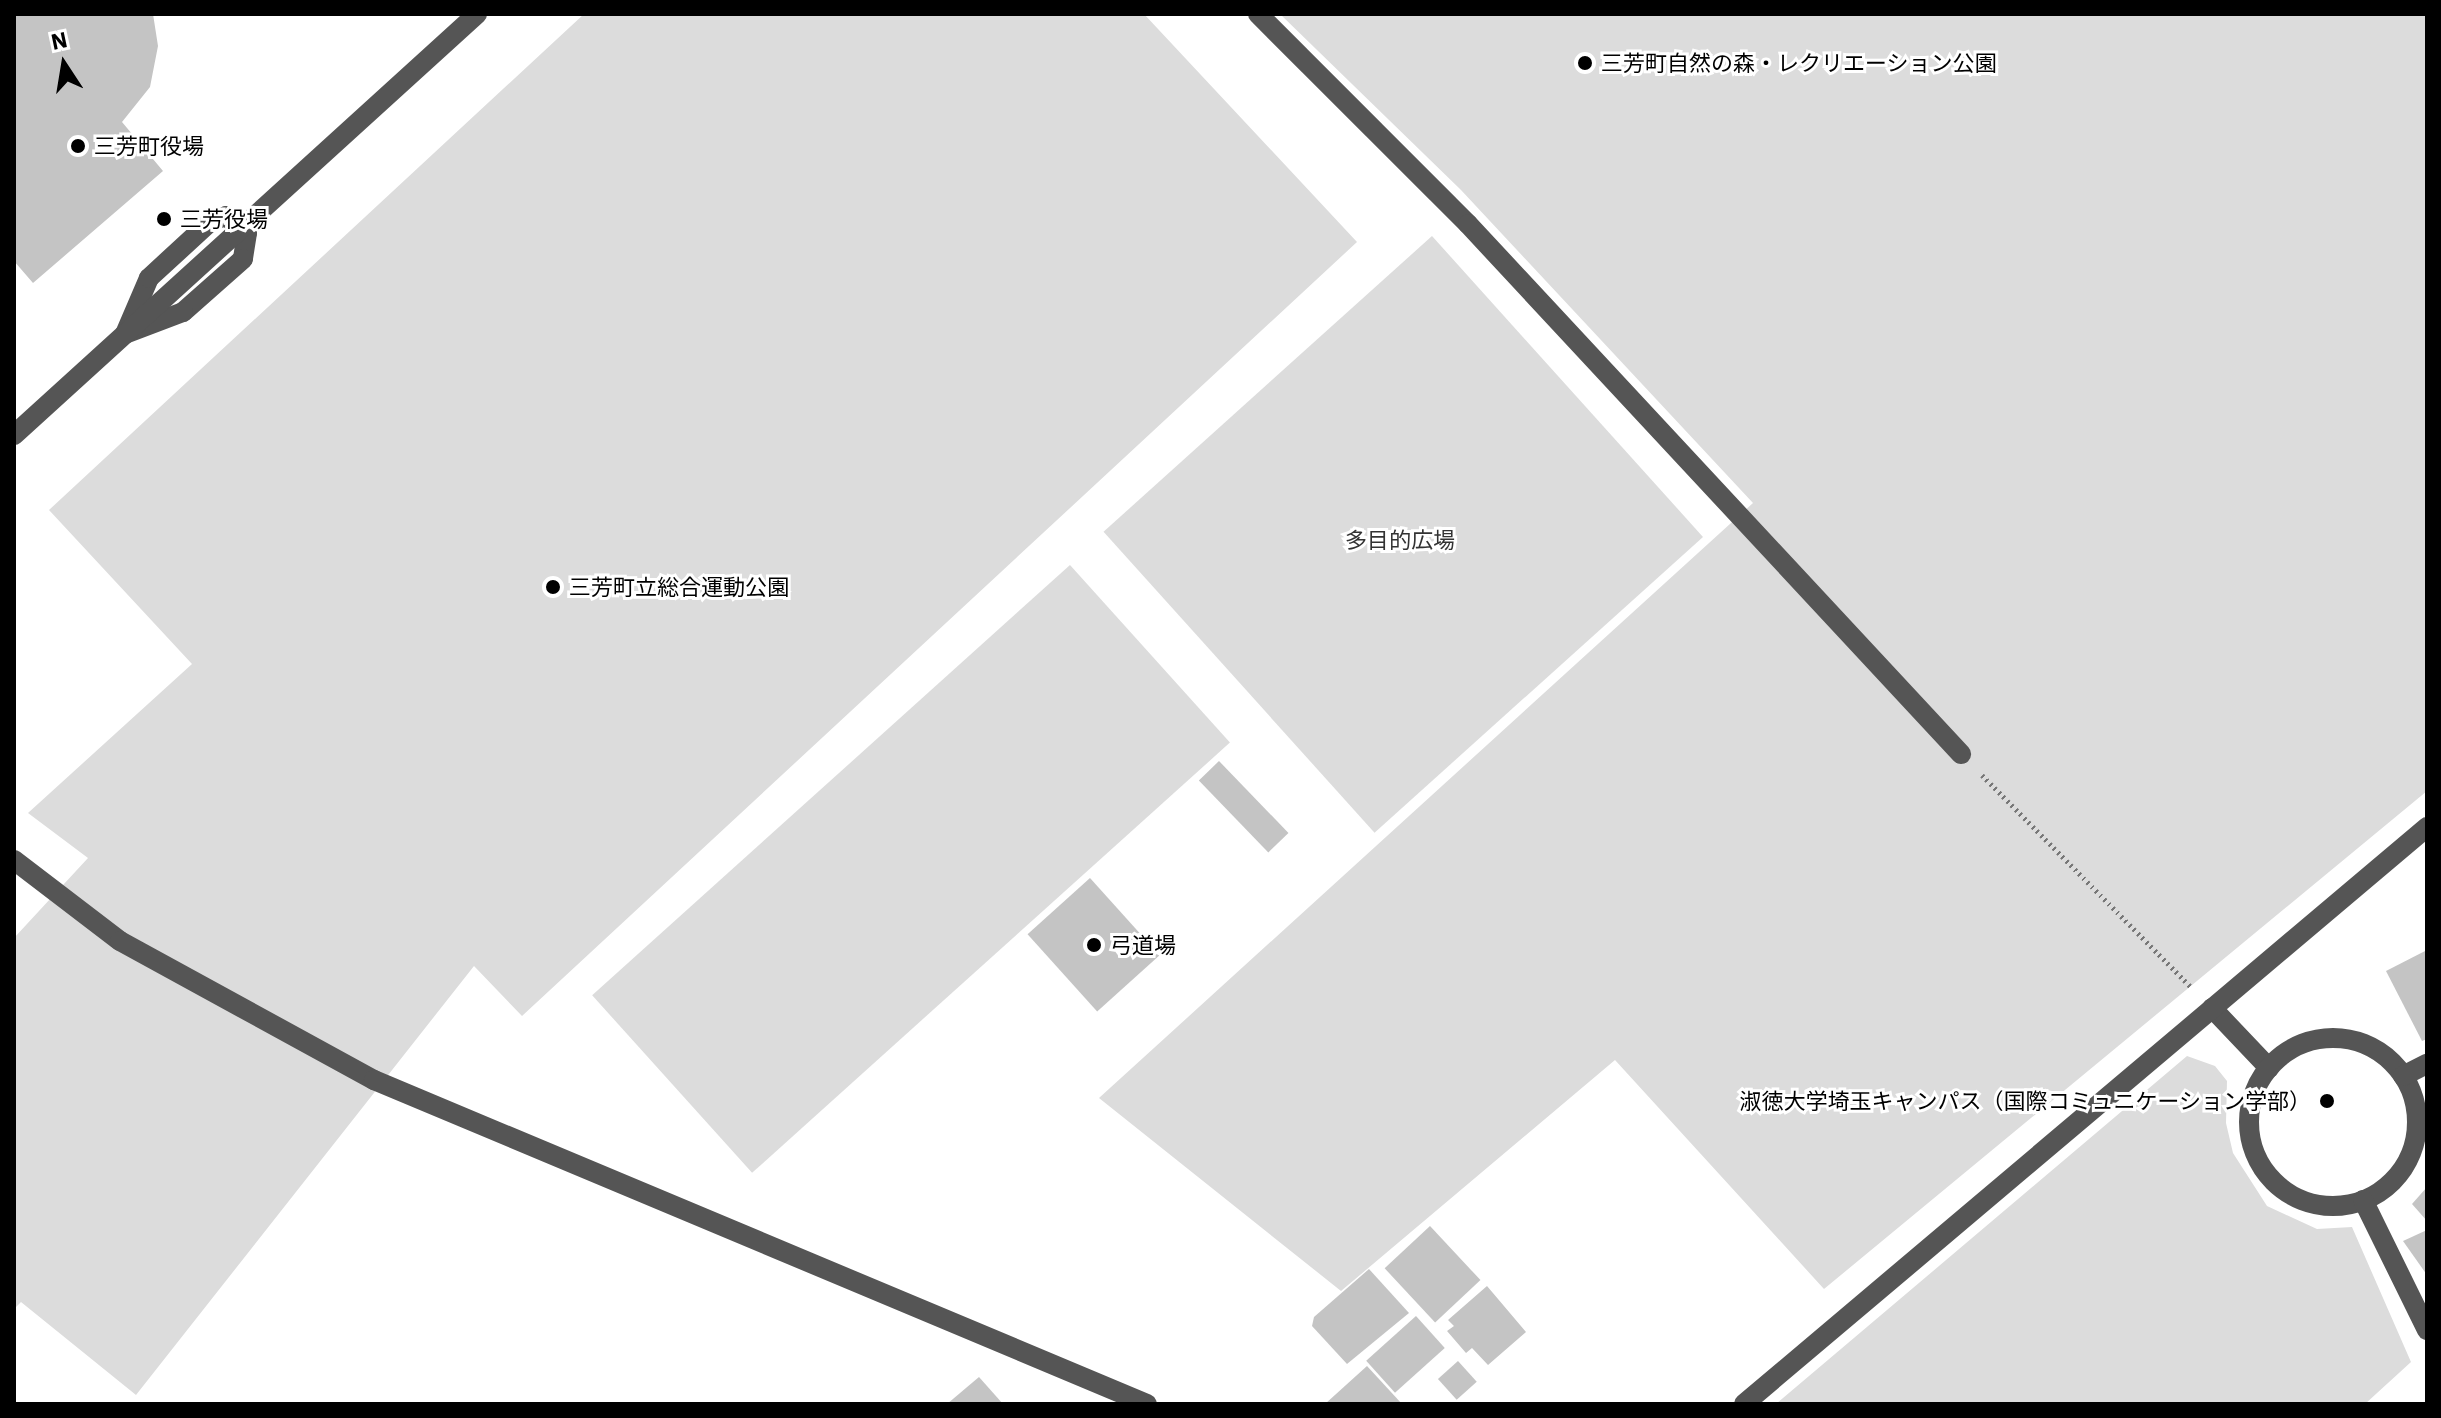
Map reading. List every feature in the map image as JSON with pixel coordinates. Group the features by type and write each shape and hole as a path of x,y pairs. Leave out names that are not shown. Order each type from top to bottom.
{"street":[{"path":"14,435 477,14"},
{"path":"1258,14 1468,224 1961,754"},
{"path":"1744,1404 2427,827"},
{"path":"14,860 120,941 374,1080 1147,1404"},
{"path":"2212,1008 2269,1068"},
{"path":"2345,1039 2374,1048 2403,1076 2412,1092 2418,1120 2413,1149 2400,1175 2363,1200 2327,1206 2301,1200 2279,1187 2261,1167 2249,1116 2255,1090 2269,1068 2289,1051 2316,1040 2345,1039"},
{"path":"2403,1076 2427,1064"},
{"path":"2363,1200 2427,1330"}],"path":[{"path":"1961,754 2212,1008"}],"green space":[{"name":"三芳町立総合運動公園","path":"584,14 1144,14 1357,242 522,1016 474,966 136,1395 21,1302 14,1309 14,938 88,858 28,813 192,664 49,510"},
{"path":"1280,14 2427,14 2427,791 1824,1289 1615,1060 1341,1291 1099,1098 1753,503 1461,190"},
{"name":"多目的広場","path":"1432,236 1703,537 1375,833 1104,532"},
{"path":"1070,565 1230,743 752,1173 592,995"},
{"path":"2187,1056 2215,1066 2227,1081 2226,1123 2233,1153 2267,1206 2317,1229 2352,1227 2411,1362 2365,1404 1776,1404"}],"building":[{"name":"三芳町役場","path":"14,14 153,14 158,46 150,87 122,122 163,171 33,283 14,261"},
{"path":"1219,761 1288,833 1268,852 1199,780"},
{"name":"弓道場","path":"1090,878 1160,955 1097,1011 1028,934"},
{"path":"2427,950 2427,1039 2422,1041 2386,971"},
{"path":"2427,1187 2427,1221 2412,1204"},
{"path":"1430,1226 1480,1280 1435,1322 1385,1268"},
{"path":"2427,1230 2427,1275 2403,1241"},
{"path":"1369,1269 1409,1313 1347,1364 1312,1326 1314,1317"},
{"path":"1487,1286 1526,1332 1488,1365 1472,1348 1466,1353 1447,1331 1454,1326 1448,1320"},
{"path":"1416,1316 1445,1348 1395,1393 1366,1361"},
{"path":"1458,1361 1477,1382 1457,1400 1438,1379"},
{"path":"1367,1366 1402,1404 1325,1404"},
{"path":"979,1377 1003,1404 947,1404"}],"place":[{"name":"三芳町自然の森・レクリエーション公園","path":"1585,63"},
{"name":"三芳町役場","path":"78,146"},
{"name":"三芳役場","path":"164,219"},
{"name":"三芳町立総合運動公園","path":"553,587"},
{"name":"弓道場","path":"1094,945"},
{"name":"淑徳大学埼玉キャンパス（国際コミュニケーション学部）","path":"2327,1101"}]}
